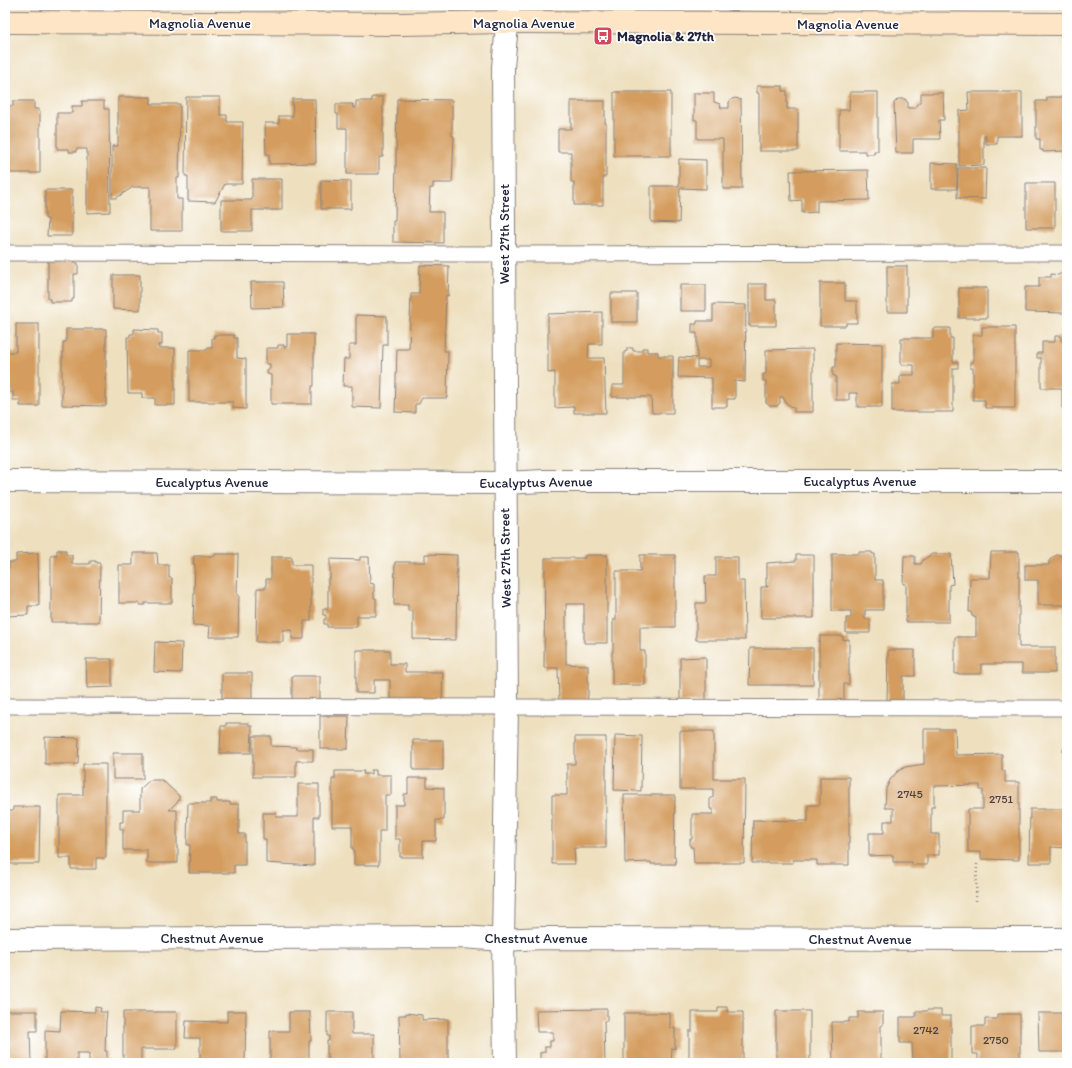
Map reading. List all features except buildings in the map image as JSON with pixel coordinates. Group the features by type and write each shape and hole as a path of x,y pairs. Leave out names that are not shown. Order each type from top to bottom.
{"street":[{"name":"Magnolia Avenue","path":"5,22 385,24 508,14 1067,24"},
{"name":"West 27th Street","path":"505,1063 502,940 507,707 504,483 502,67 508,14"},
{"name":"Eucalyptus Avenue","path":"5,481 504,483 543,481 1067,481"},
{"name":"Chestnut Avenue","path":"5,939 463,937 502,940 543,938 1067,939"}],"lane":[{"path":"5,253 1067,253"},
{"path":"5,706 1067,708"}],"path":[{"path":"976,901 977,863"}],"place":[{"name":"Magnolia & 27th","path":"603,36"}]}
